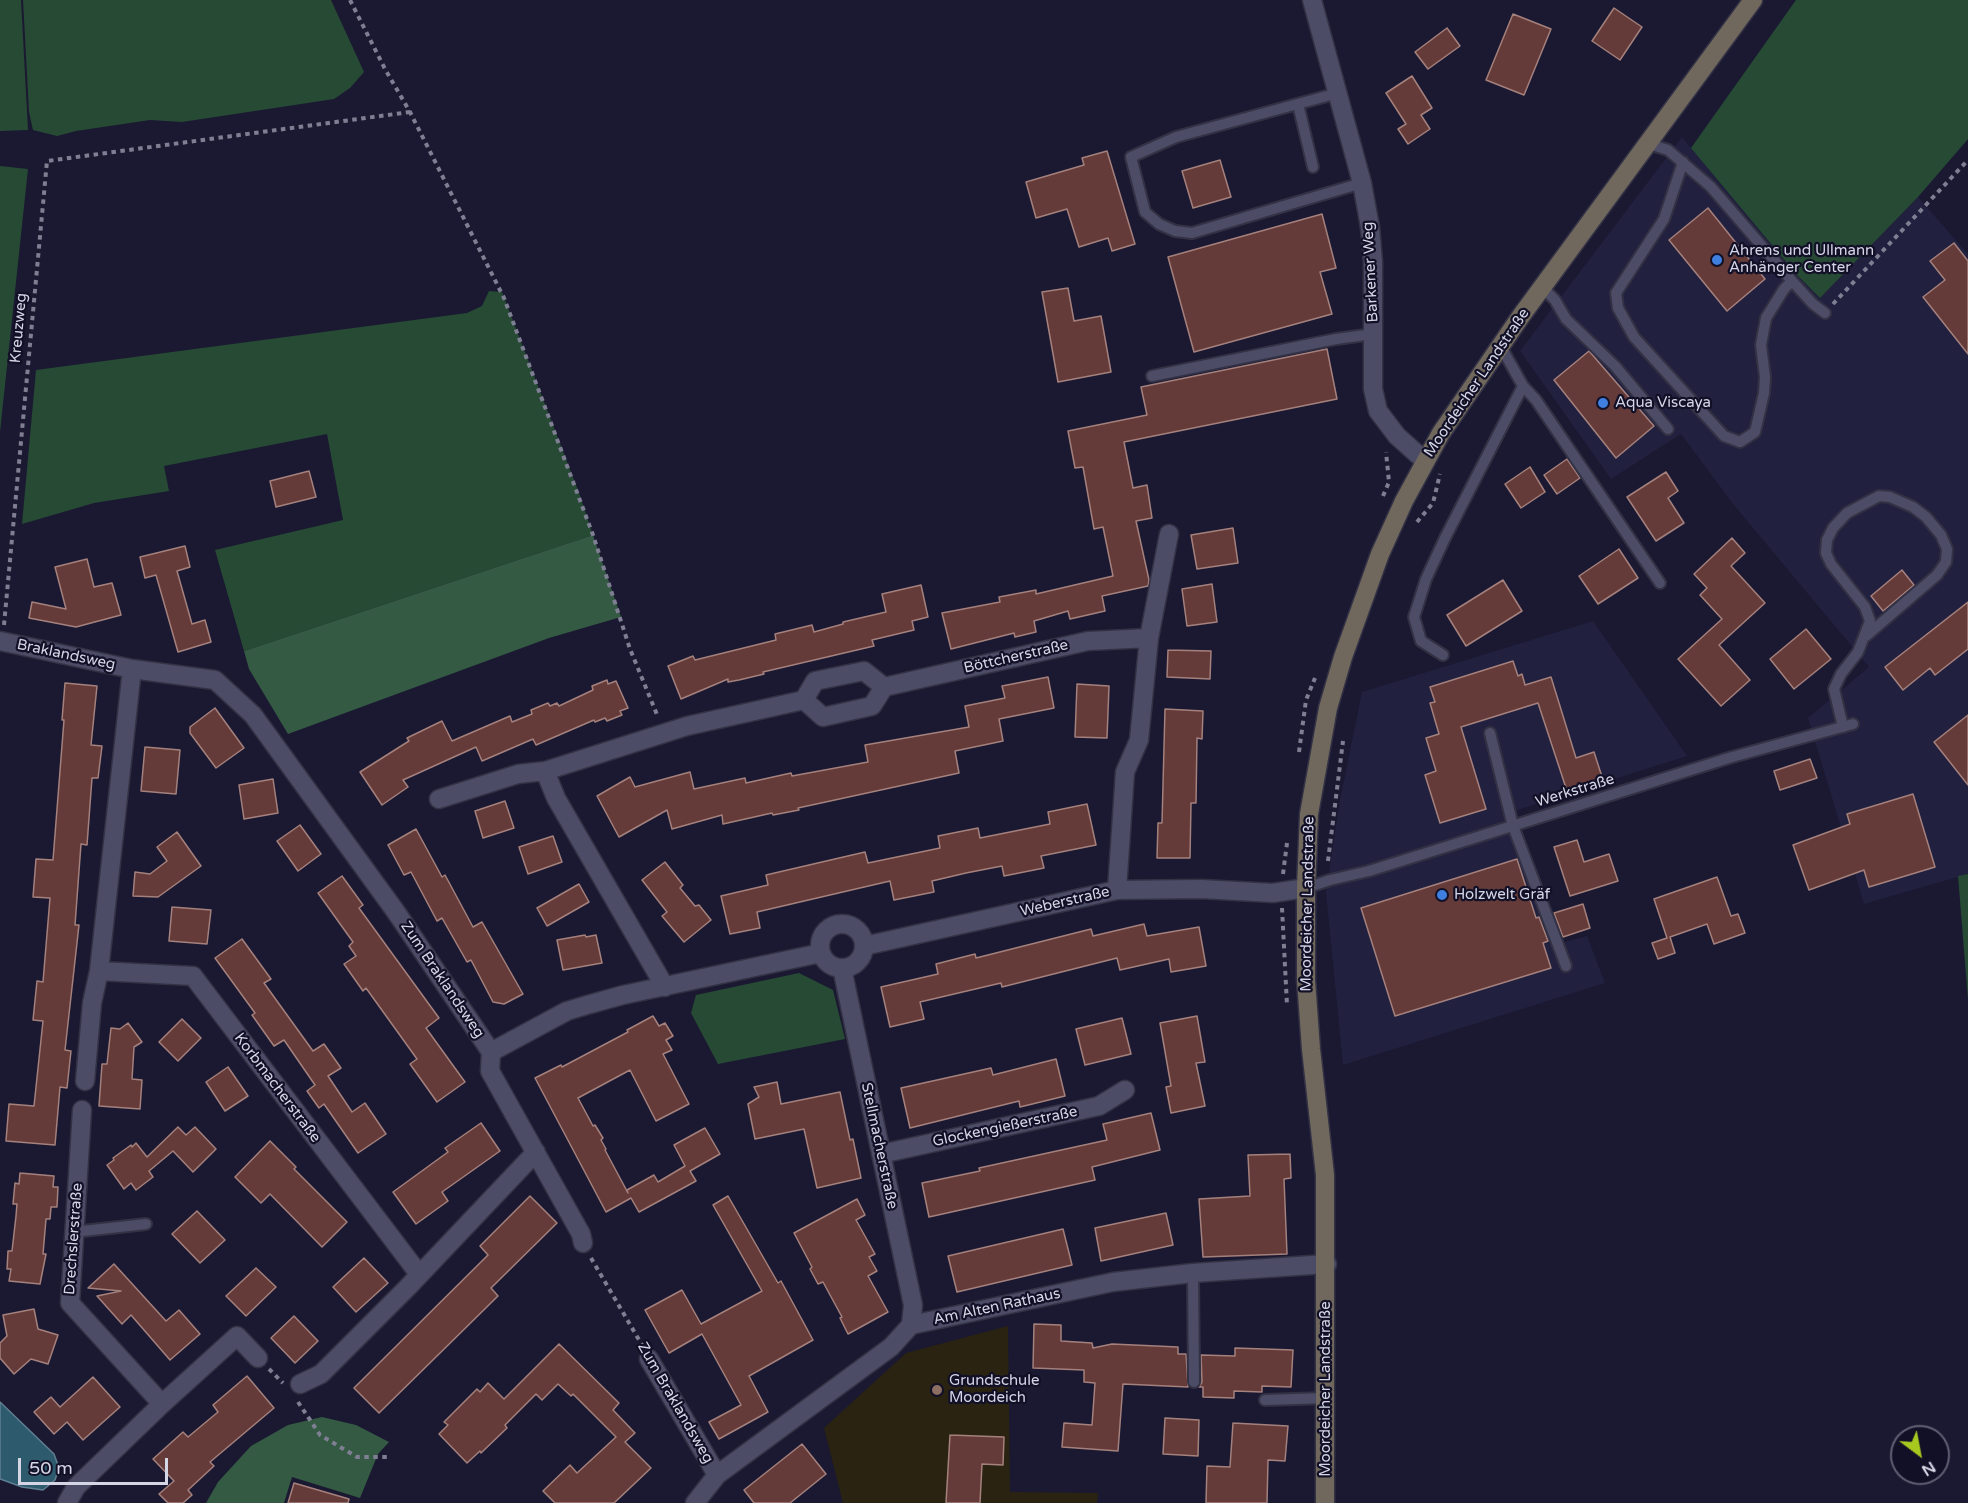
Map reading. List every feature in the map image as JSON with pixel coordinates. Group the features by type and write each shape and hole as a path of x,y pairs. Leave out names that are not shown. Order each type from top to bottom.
{"main road":[{"name":"Moordeicher Landstraße","path":"1325,1503 1327,1264 1325,1175 1306,980 1305,888 1309,814 1328,708 1343,657 1380,554 1425,461 1500,345 1753,0"}],"street":[{"name":"Barkener Weg","path":"1312,0 1362,183 1370,227 1373,262 1373,390 1378,411 1397,436 1425,461"},
{"path":"1117,890 1125,772 1139,740 1149,638 1169,534"},
{"name":"Böttcherstraße","path":"884,687 1088,641 1149,638"},
{"name":"Braklandsweg","path":"1,641 132,669"},
{"path":"85,1081 92,1003 99,971 132,669"},
{"name":"Zum Braklandsweg","path":"132,669 215,680 253,715 396,912 491,1052 490,1071 581,1234 583,1243"},
{"path":"439,799 518,774 545,771 687,726 804,700 815,681 864,671 884,687 872,706 823,717 804,700"},
{"path":"545,771 556,798 665,987"},
{"name":"Weberstraße","path":"864,946 1117,890 1201,889 1273,893 1305,888"},
{"path":"838,924 848,924 862,936 864,946 861,957 853,965 842,968 826,961 821,953 820,944 829,928 838,924"},
{"path":"491,1052 567,1011 623,995 821,953"},
{"name":"Stellmacherstraße","path":"842,968 913,1305 911,1325"},
{"name":"Korbmacherstraße","path":"99,971 193,976 418,1274"},
{"name":"Glockengießerstraße","path":"881,1154 1099,1106 1125,1090"},
{"name":"Drechslerstraße","path":"82,1110 70,1303 162,1404"},
{"path":"296,1388 321,1374 536,1152"},
{"name":"Am Alten Rathaus","path":"911,1325 1113,1282 1193,1273 1327,1264"},
{"path":"695,1503 717,1475 891,1347 911,1325"},
{"path":"67,1503 76,1487 237,1336 258,1358"},
{"name":"Zum Braklandsweg","path":"650,1359 717,1475"}],"lane":[{"path":"1338,93 1176,137 1131,157 1145,212 1159,224 1175,231 1192,232 1362,183"},
{"path":"1298,104 1313,167"},
{"path":"1649,144 1668,150 1711,187 1792,281 1813,304 1826,313"},
{"path":"1683,162 1664,219 1616,292 1618,308 1634,337 1724,436 1740,442 1755,432 1764,393 1765,376 1761,345 1766,318 1784,289 1792,281"},
{"path":"1542,287 1555,300 1566,319 1615,366 1668,429"},
{"path":"1152,376 1336,339 1373,334"},
{"path":"1500,345 1523,386 1536,400 1660,583"},
{"path":"1443,655 1421,641 1414,617 1426,579 1445,538 1523,386"},
{"path":"1879,496 1890,497 1913,507 1926,517 1941,535 1947,549 1946,562 1937,575 1866,636 1870,621 1865,607 1831,564 1826,553 1827,540 1833,528 1847,513 1879,496"},
{"name":"Werkstraße","path":"1305,888 1369,871 1732,757 1848,725 1834,689 1866,636"},
{"path":"1490,733 1513,826 1566,966"},
{"path":"74,1232 146,1224"},
{"path":"1193,1273 1194,1382"},
{"path":"1265,1400 1326,1398"}],"path":[{"path":"350,0 385,69 411,112 504,298 593,535 630,649 664,734"},
{"name":"Kreuzweg","path":"1,641 47,161 411,112"},
{"path":"1826,313 1968,160"},
{"path":"1414,526 1433,503"},
{"path":"1325,881 1344,734"},
{"name":"Zum Braklandsweg","path":"583,1243 650,1359"},
{"path":"258,1358 296,1388 320,1436 357,1457 391,1457"}],"shaded area":[{"path":"1682,137 1797,275 1820,298 1918,197 1968,254 1968,874 1864,904 1808,718 1869,667 1733,504 1681,434 1611,479 1520,351"},
{"path":"1593,621 1687,756 1514,811 1561,943 1587,936 1605,983 1343,1065 1326,892 1340,800 1362,692"},
{"name":"Grundschule Moordeich","path":"1008,1326 1010,1492 1098,1493 1097,1503 843,1503 824,1428 906,1353"}],"green space":[{"path":"0,0 21,0 28,130 0,131"},
{"path":"23,0 331,0 364,72 350,88 334,99 182,122 150,120 57,136 33,130 29,112"},
{"path":"1796,0 1968,0 1968,139 1918,197 1820,298 1797,275 1691,148"},
{"path":"0,166 28,169 0,432"},
{"path":"489,291 502,292 593,535 244,651 215,550 343,520 327,434 164,466 169,491 94,503 22,524 36,370 467,313 482,306"},
{"path":"593,535 621,617 549,638 288,734 249,669 244,651"},
{"path":"1968,874 1968,1000 1958,876"},
{"path":"799,973 833,990 845,1039 718,1064 691,1013 696,995"},
{"path":"322,1417 356,1425 389,1442 378,1454 360,1498 292,1477 284,1503 206,1503 218,1482 251,1446 288,1425"}],"water":[{"path":"0,1402 54,1454 59,1468 55,1480 43,1490 22,1487 0,1479"}],"building":[{"path":"1614,8 1642,27 1620,60 1592,41"},
{"path":"1513,14 1551,29 1524,95 1486,80"},
{"path":"1447,28 1460,46 1428,69 1415,52"},
{"path":"1412,76 1432,108 1421,115 1430,129 1408,144 1398,129 1406,124 1386,93"},
{"path":"1107,151 1135,244 1112,251 1108,238 1079,247 1067,209 1036,218 1026,182 1084,165 1082,158"},
{"path":"1220,160 1231,197 1193,208 1182,171"},
{"name":"Ahrens und Ullmann Anhänger Center","path":"1708,208 1765,279 1727,311 1669,240"},
{"path":"1322,214 1336,268 1320,272 1332,314 1194,352 1168,257"},
{"path":"1954,243 1968,261 1968,354 1923,297 1945,280 1930,261"},
{"path":"1068,288 1074,321 1101,316 1111,372 1058,382 1042,292"},
{"path":"1327,349 1337,399 1124,442 1133,488 1147,485 1152,518 1136,521 1149,580 1148,586 1102,596 1105,611 1070,619 1068,611 1034,621 1036,632 1015,637 1014,633 951,649 942,613 1000,602 999,597 1036,590 1036,594 1113,576 1103,527 1094,529 1083,467 1075,468 1068,431 1147,415 1141,387"},
{"name":"Aqua Viscaya","path":"1589,351 1654,426 1616,458 1554,380"},
{"path":"1567,459 1580,478 1557,494 1544,475"},
{"path":"1530,467 1545,492 1521,508 1505,484"},
{"path":"309,471 316,497 276,507 270,481"},
{"path":"1666,472 1678,491 1668,498 1684,523 1656,541 1627,497"},
{"path":"1233,528 1238,563 1197,569 1191,535"},
{"path":"1732,538 1745,553 1731,566 1765,603 1719,645 1750,680 1721,706 1678,659 1722,619 1700,595 1707,588 1694,574"},
{"path":"185,546 190,567 177,571 192,624 205,620 211,642 178,652 156,575 145,578 140,557"},
{"path":"1619,549 1638,578 1598,604 1579,576"},
{"path":"87,559 94,587 112,583 121,615 76,627 29,618 32,602 66,609 55,567"},
{"path":"1902,570 1914,585 1883,611 1871,596"},
{"path":"1503,580 1522,611 1466,646 1447,615"},
{"path":"1212,584 1217,622 1187,626 1182,589"},
{"path":"921,585 928,617 912,621 914,630 872,640 874,646 763,672 764,674 739,680 728,682 728,679 681,699 668,666 693,656 695,660 776,640 775,634 812,625 814,632 843,624 843,622 886,612 882,594"},
{"path":"1968,602 1968,649 1935,675 1930,668 1903,690 1885,667"},
{"path":"1806,629 1831,659 1794,689 1770,659"},
{"path":"1168,650 1211,651 1210,679 1167,677"},
{"path":"1513,661 1518,676 1522,674 1525,685 1551,677 1576,758 1594,752 1603,780 1567,791 1538,703 1461,727 1486,809 1440,823 1425,775 1436,771 1426,738 1439,734 1430,703 1435,702 1430,687"},
{"path":"1048,677 1054,708 999,719 1003,741 955,751 959,773 798,808 799,810 773,815 772,813 723,824 722,815 672,829 667,810 619,837 597,796 630,777 635,787 690,772 694,789 745,778 746,783 791,773 792,776 868,762 865,745 969,727 965,706 1005,698 1002,686"},
{"path":"607,680 608,684 616,681 628,708 620,711 622,715 607,721 605,718 595,722 594,720 536,745 533,739 482,761 476,747 403,780 408,787 382,805 360,772 409,741 407,738 442,721 452,741 510,716 512,722 532,714 531,710 548,703 550,706 557,703 559,706 593,690 592,686"},
{"path":"65,683 97,686 91,745 102,746 98,778 92,778 87,845 81,844 75,925 79,925 65,1050 71,1051 67,1088 60,1087 55,1145 6,1141 9,1104 34,1106 43,1021 33,1020 37,981 43,982 50,898 33,897 36,859 53,860"},
{"path":"1077,684 1109,686 1107,738 1075,737"},
{"path":"215,708 244,748 216,768 190,733 190,727"},
{"path":"1165,709 1203,711 1202,739 1197,738 1196,803 1191,803 1190,858 1157,858 1158,823 1162,823"},
{"path":"1968,715 1968,785 1934,742"},
{"path":"145,747 180,750 176,794 141,791"},
{"path":"1810,759 1817,778 1780,790 1774,771"},
{"path":"273,779 278,813 244,819 239,785"},
{"path":"1913,794 1935,867 1869,887 1864,870 1809,890 1793,845 1850,824 1847,814"},
{"path":"505,801 514,828 483,838 475,811"},
{"path":"1087,804 1096,845 1041,856 1044,868 1004,876 1002,866 966,873 932,881 934,892 894,900 890,881 757,912 760,928 730,934 721,896 768,885 766,875 865,852 868,863 940,848 938,836 978,828 980,838 1050,824 1048,812"},
{"path":"300,825 321,854 298,871 277,841"},
{"path":"416,829 442,877 445,875 473,927 482,922 523,994 504,1004 493,1002 471,960 467,962 442,918 437,921 411,872 404,875 388,845"},
{"path":"177,832 201,866 158,897 133,896 135,872 150,874 167,861 157,847"},
{"path":"553,836 562,862 528,874 519,847"},
{"path":"1577,840 1584,862 1609,854 1618,881 1570,896 1554,847"},
{"path":"1517,859 1536,918 1539,917 1548,941 1543,943 1551,968 1395,1016 1361,908"},
{"path":"665,862 683,885 680,888 695,906 699,905 711,920 684,942 662,916 667,912 642,880"},
{"path":"342,876 363,905 359,908 439,1018 426,1028 465,1082 437,1102 410,1064 417,1059 366,988 363,991 344,964 356,956 349,946 353,942 318,893"},
{"path":"1717,877 1731,916 1738,914 1745,933 1714,944 1707,924 1670,937 1675,953 1658,959 1652,943 1667,938 1654,899"},
{"path":"579,884 589,902 547,926 537,908"},
{"path":"1583,904 1590,928 1563,937 1554,913"},
{"path":"172,907 211,910 207,944 169,941"},
{"path":"1144,924 1147,936 1199,927 1206,966 1171,972 1169,959 1120,970 1117,958 1002,987 1001,983 920,1002 924,1019 890,1027 881,987 938,974 936,964 975,954 976,958 1091,929 1093,936"},
{"path":"585,935 586,937 596,935 602,963 563,970 557,940"},
{"path":"242,939 271,979 264,983 313,1051 324,1044 341,1068 328,1076 352,1112 365,1103 386,1134 358,1153 324,1104 319,1108 307,1091 315,1085 284,1040 274,1046 252,1015 255,1013 215,958"},
{"path":"653,1016 659,1026 665,1023 673,1036 666,1040 672,1050 663,1054 689,1104 656,1121 630,1070 578,1098 593,1126 595,1125 603,1138 601,1140 605,1150 628,1193 627,1190 654,1175 658,1182 685,1166 674,1145 705,1128 720,1154 690,1171 696,1181 639,1212 631,1198 606,1212 535,1078 561,1065 562,1067"},
{"path":"1197,1016 1205,1062 1196,1063 1205,1106 1171,1113 1166,1087 1171,1086 1160,1023"},
{"path":"1122,1018 1131,1054 1085,1065 1076,1029"},
{"path":"182,1019 201,1038 178,1061 159,1042"},
{"path":"128,1023 142,1042 134,1047 132,1079 142,1080 140,1109 99,1106 102,1064 107,1064 111,1028 120,1029"},
{"path":"1056,1059 1065,1096 1020,1107 1019,1101 910,1128 901,1088 991,1068 993,1075"},
{"path":"228,1067 248,1096 225,1111 206,1082"},
{"path":"777,1082 781,1104 840,1092 861,1178 817,1188 804,1129 755,1139 748,1104 759,1097 754,1087"},
{"path":"1151,1113 1160,1150 1092,1167 1095,1180 929,1217 922,1183 1107,1140 1103,1124"},
{"path":"481,1123 500,1151 442,1192 448,1201 416,1224 393,1192 448,1152 445,1148"},
{"path":"178,1127 186,1135 195,1127 216,1149 193,1172 173,1151 149,1171 153,1177 136,1190 131,1183 124,1189 107,1165 114,1160 113,1158 136,1143 147,1157"},
{"path":"270,1141 296,1167 294,1169 347,1222 322,1247 270,1194 261,1203 235,1177"},
{"path":"1290,1154 1291,1178 1284,1179 1287,1254 1203,1257 1199,1199 1250,1196 1248,1155"},
{"path":"20,1173 54,1176 53,1187 58,1187 57,1207 51,1207 50,1219 46,1219 43,1254 46,1254 40,1284 9,1281 11,1269 7,1269 8,1251 12,1251 17,1204 13,1204 15,1183 19,1184"},
{"path":"530,1196 557,1223 491,1288 498,1296 379,1413 354,1388 488,1255 480,1246"},
{"path":"728,1196 778,1283 781,1281 813,1340 749,1376 768,1412 719,1439 709,1422 741,1405 702,1334 669,1353 645,1310 682,1290 701,1324 762,1291 713,1205"},
{"path":"857,1199 865,1215 856,1220 875,1254 869,1257 877,1271 868,1276 888,1312 848,1334 840,1318 842,1317 823,1282 818,1284 810,1269 812,1267 794,1233"},
{"path":"197,1211 225,1240 200,1263 172,1234"},
{"path":"1166,1213 1173,1245 1101,1261 1095,1228"},
{"path":"1063,1229 1072,1265 957,1292 948,1256"},
{"path":"364,1258 388,1283 356,1312 333,1287"},
{"path":"114,1264 166,1321 179,1310 200,1334 170,1360 131,1315 122,1324 97,1296 121,1291 88,1288"},
{"path":"256,1268 276,1287 246,1316 226,1296"},
{"path":"34,1309 38,1329 58,1335 48,1364 31,1359 14,1374 0,1358 0,1343 7,1336 3,1315"},
{"path":"294,1316 318,1341 295,1363 271,1338"},
{"path":"1034,1324 1061,1325 1061,1341 1092,1343 1093,1348 1112,1344 1178,1347 1178,1354 1186,1354 1188,1387 1123,1384 1118,1451 1062,1447 1064,1423 1092,1425 1095,1383 1084,1382 1084,1370 1033,1368"},
{"path":"559,1344 619,1403 613,1410 635,1433 625,1442 651,1468 614,1503 555,1503 543,1491 570,1465 577,1473 616,1437 573,1394 571,1396 558,1384 542,1400 536,1394 505,1425 507,1428 467,1463 439,1434 448,1425 444,1422 477,1389 480,1392 488,1383 504,1399"},
{"path":"1235,1348 1293,1350 1291,1387 1262,1386 1262,1392 1234,1391 1234,1398 1203,1397 1203,1387 1199,1387 1202,1382 1201,1355 1235,1356"},
{"path":"247,1376 274,1408 210,1462 214,1466 188,1490 192,1495 183,1503 168,1503 159,1494 174,1481 153,1459 183,1432 188,1437 218,1412 213,1405"},
{"path":"93,1377 120,1407 83,1440 67,1422 54,1434 34,1412 51,1397 60,1407"},
{"path":"1165,1418 1199,1420 1198,1456 1163,1454"},
{"path":"1233,1423 1288,1426 1285,1461 1268,1460 1267,1503 1206,1503 1207,1466 1230,1467"},
{"path":"950,1435 1004,1437 1003,1465 982,1464 980,1503 946,1503"},
{"path":"802,1444 826,1474 790,1503 754,1503 744,1490"},
{"path":"294,1483 349,1499 348,1503 288,1503"}],"place":[{"name":"Ahrens und Ullmann Anhänger Center","path":"1717,260"},
{"name":"Aqua Viscaya","path":"1603,403"},
{"name":"Holzwelt Gräf","path":"1442,895"},
{"name":"Grundschule Moordeich","path":"937,1390"}]}
